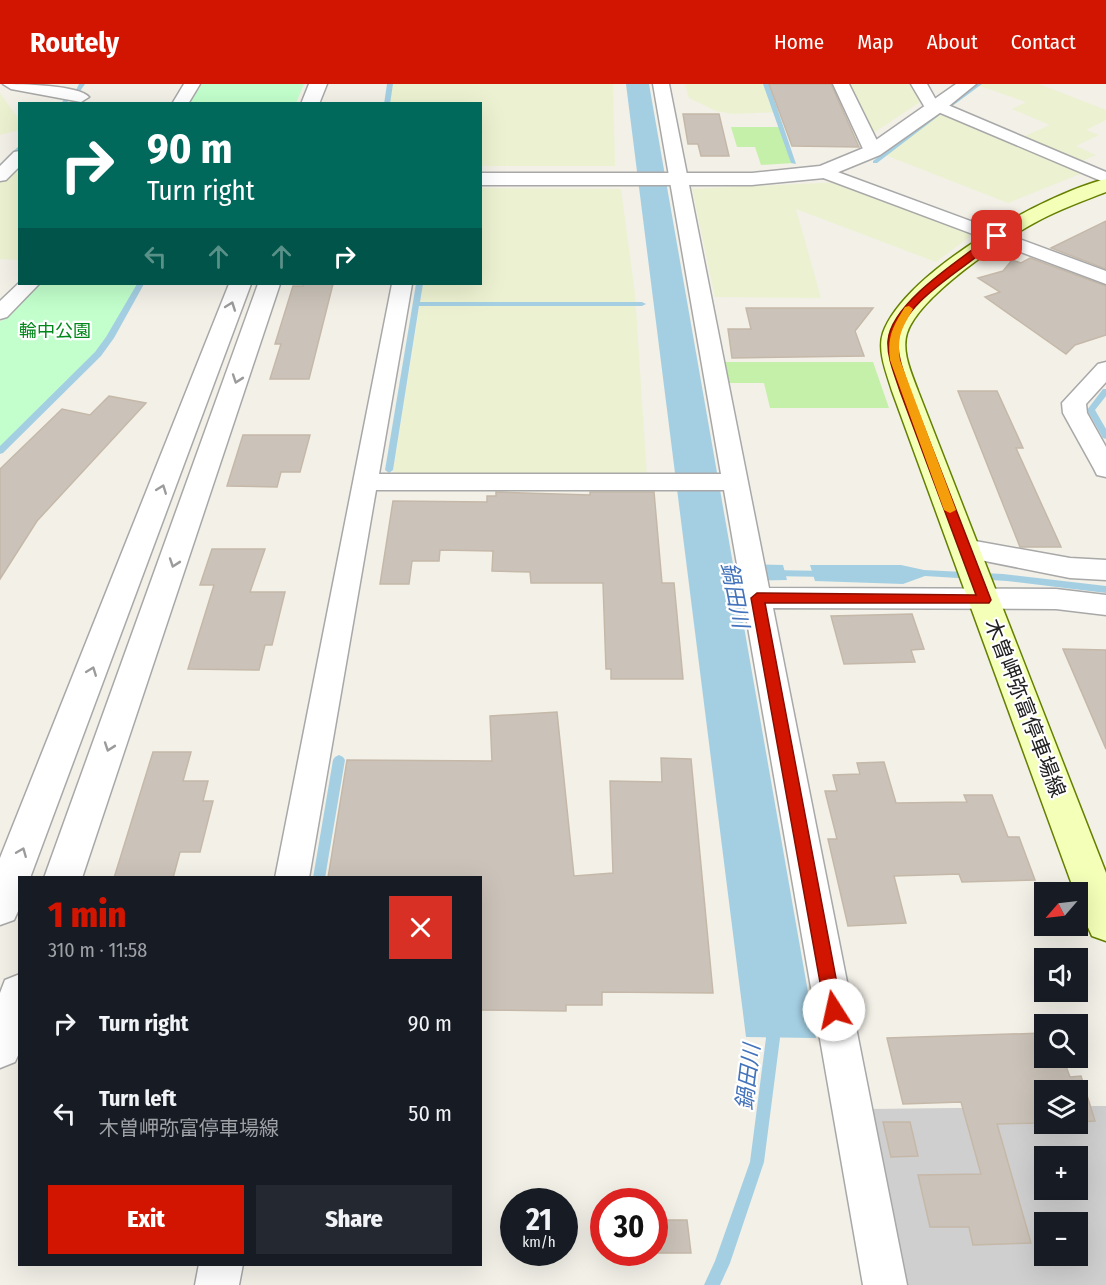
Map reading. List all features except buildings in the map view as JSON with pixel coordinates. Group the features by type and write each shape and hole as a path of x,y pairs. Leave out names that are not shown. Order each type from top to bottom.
{"main road":[{"name":"木曽岬弥富停車場線","path":"1106,185 1032,215 997,236 926,292 905,313 895,331 893,343 895,360 905,391 1106,922"}],"street":[{"path":"0,86 11,84 82,95"},
{"path":"181,102 192,84"},
{"path":"311,102 318,84"},
{"path":"661,84 730,482 756,592 885,1285"},
{"path":"841,84 873,151"},
{"path":"919,84 930,103 1106,178"},
{"path":"482,179 780,178 824,172 873,151 967,84"},
{"path":"0,176 18,158"},
{"path":"824,172 1106,278"},
{"path":"0,313 28,285"},
{"path":"0,907 240,285"},
{"path":"64,876 269,285"},
{"path":"292,876 402,285"},
{"path":"1106,369 1074,403 1075,413 1106,469"},
{"path":"365,482 730,482"},
{"path":"756,592 1070,568 1106,570"},
{"path":"975,575 1056,599 1106,605"},
{"path":"0,1047 18,999"},
{"path":"217,1285 221,1266"}],"shaded area":[{"path":"1088,1106 1106,1106 1106,1285 905,1285 869,1109 1034,1107 1034,1134 1088,1134"}],"green space":[{"path":"202,84 304,84 296,102 191,102"},
{"path":"390,84 613,84 615,166 482,166 482,102 387,102"},
{"path":"685,84 766,84 768,89 836,88 845,109 775,109 776,112 733,114 716,111 689,98"},
{"path":"844,84 914,84 923,100 869,136"},
{"path":"1039,84 1106,110 1106,120 1086,130 1099,135 1076,146 1096,155 1078,163 1020,138 1050,125 1012,109 1026,102 977,85"},
{"path":"0,93 18,119 18,130 0,135"},
{"path":"942,111 1085,172 1008,203 885,155"},
{"path":"731,127 781,127 794,163 761,165 755,147 737,147"},
{"path":"11,170 18,170 18,260 0,259 0,182"},
{"path":"841,182 976,232 936,262 796,209 821,298 715,297 692,189"},
{"path":"482,188 621,189 635,294 647,477 392,478 423,285 482,285"},
{"name":"輪中公園","path":"37,285 139,285 110,338 98,354 0,451 0,322"},
{"path":"721,362 873,362 889,408 770,408 764,383 725,383"}],"water":[{"path":"626,84 649,84 733,564 783,565 787,580 736,581 816,1038 746,1037"},
{"path":"810,565 901,565 924,570 1003,574 1106,586 1106,593 1007,581 925,576 903,584 815,581"}],"waterway":[{"path":"76,93 82,84"},
{"path":"387,102 390,84"},
{"path":"766,84 794,163"},
{"path":"949,106 979,84"},
{"path":"875,162 942,111"},
{"path":"0,167 18,149"},
{"path":"0,451 98,354 110,338 139,285"},
{"path":"389,470 419,285"},
{"path":"416,304 642,304"},
{"path":"1106,391 1091,410 1106,436"},
{"path":"771,573 827,574"},
{"path":"319,876 339,760"},
{"name":"鍋田川","path":"712,1285 722,1263 757,1162 773,1038 772,1024"}],"slow traffic":[{"path":"909,309 895,331 893,343 895,360 950,510"}],"route":[{"path":"834,1010 757,598 984,600 905,391 895,360 893,343 895,331 905,313 926,292 997,236"}]}
